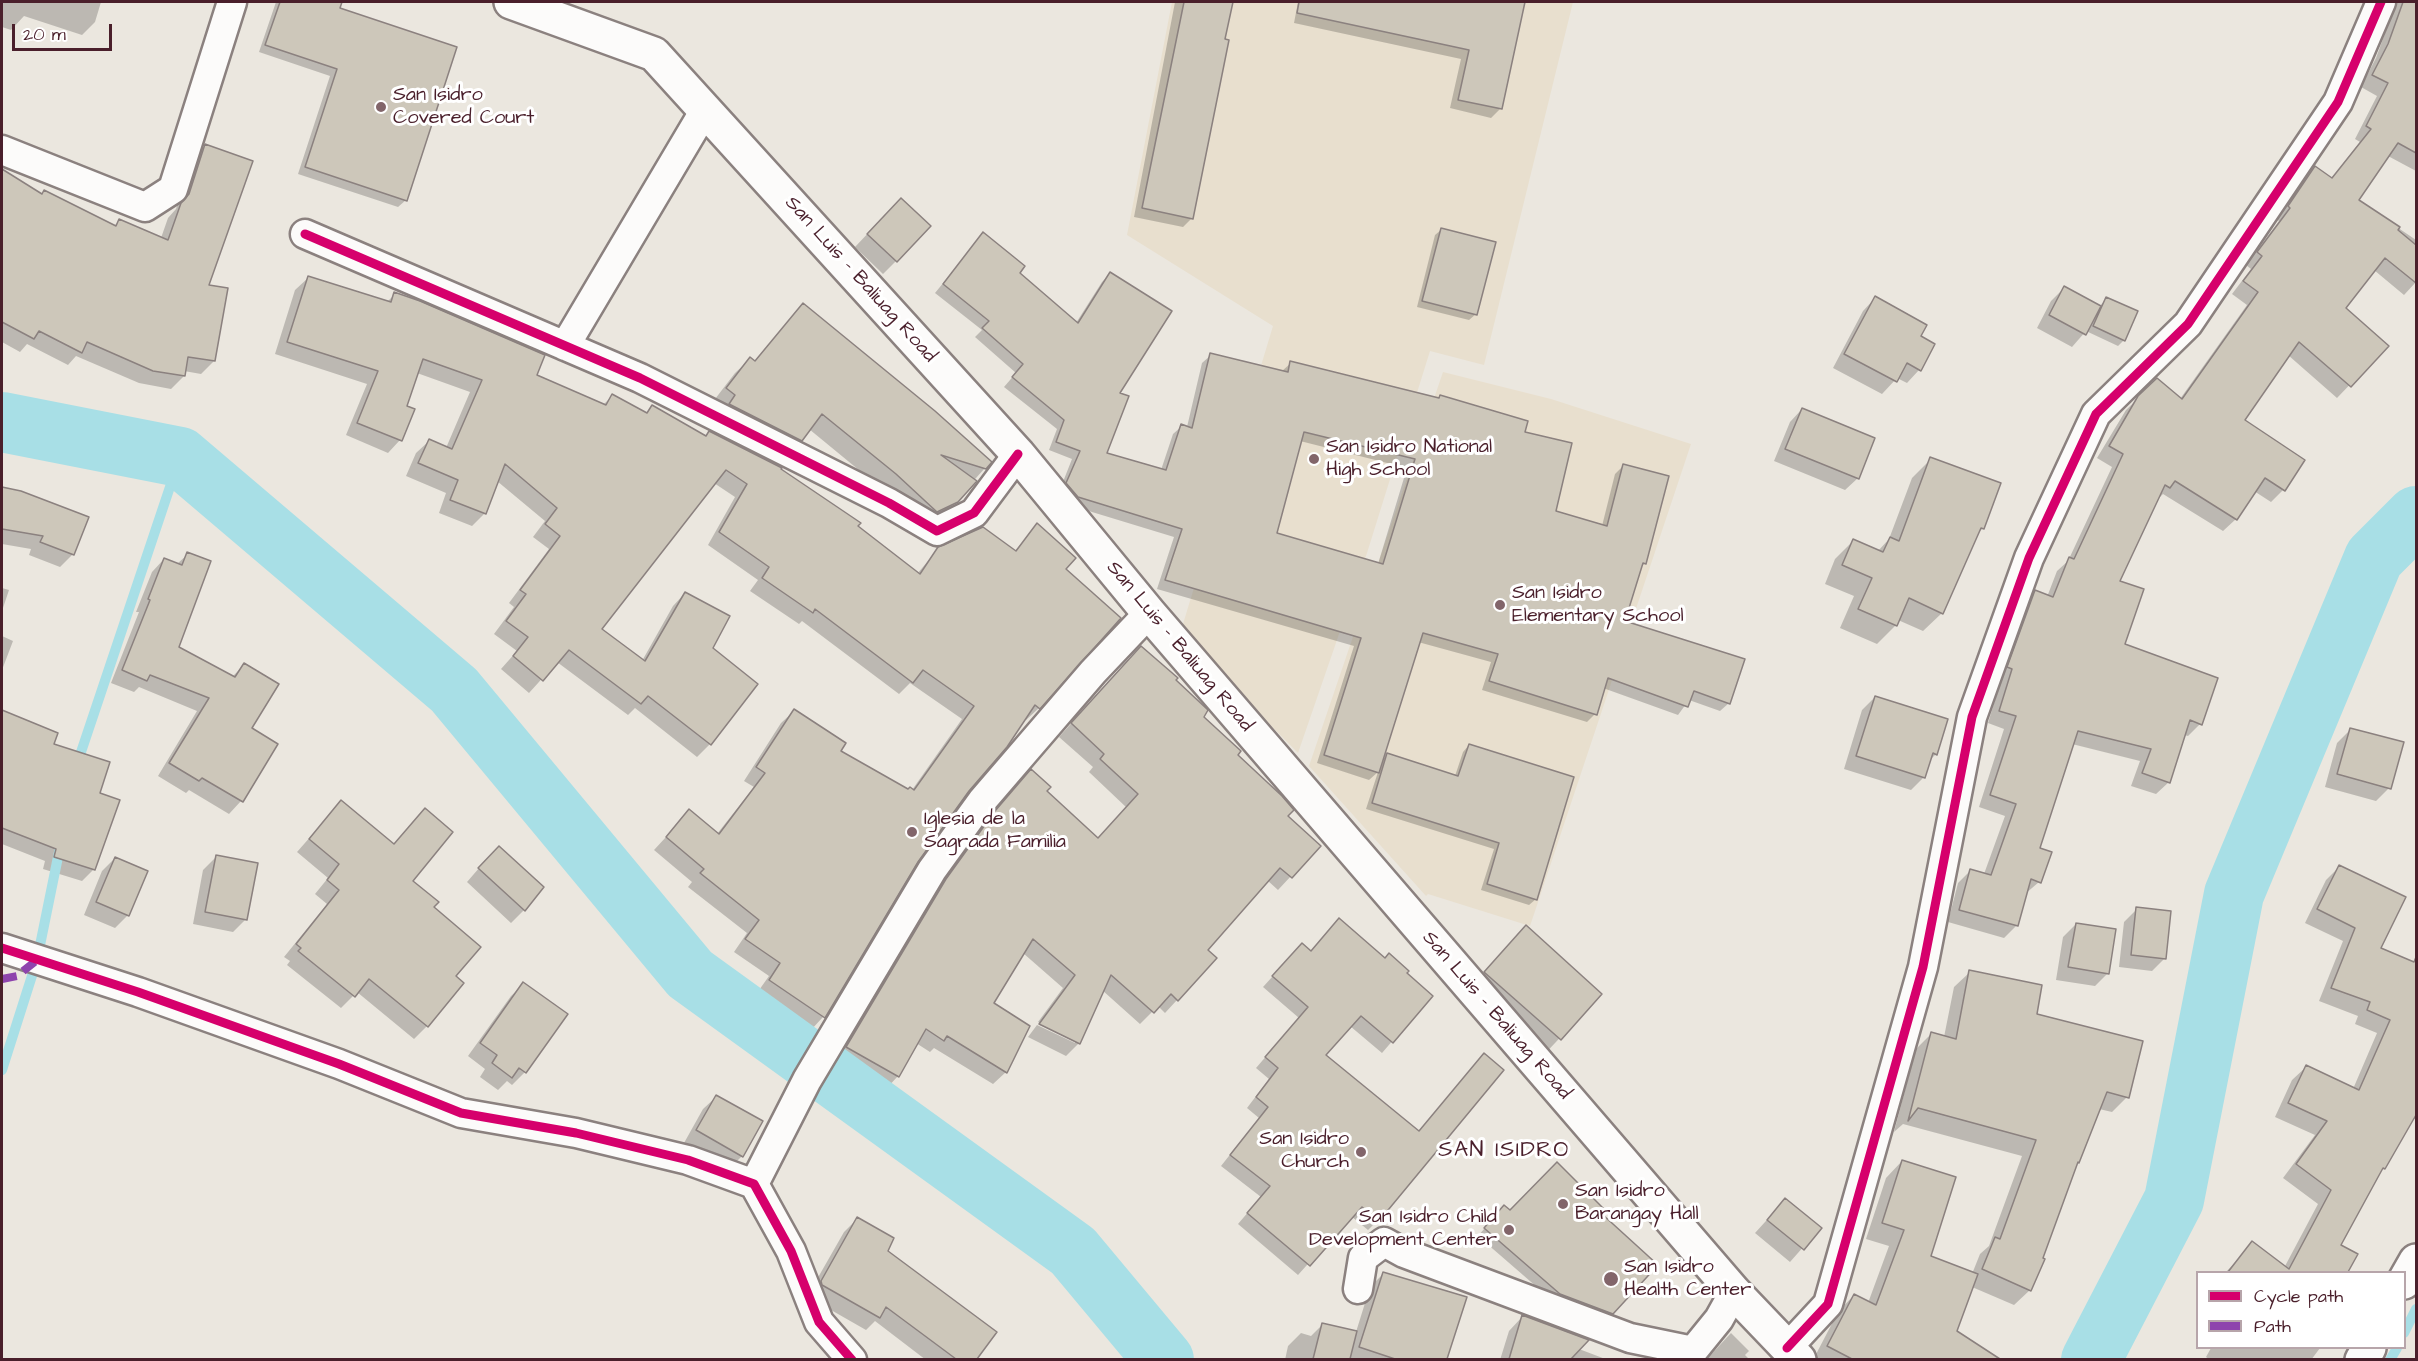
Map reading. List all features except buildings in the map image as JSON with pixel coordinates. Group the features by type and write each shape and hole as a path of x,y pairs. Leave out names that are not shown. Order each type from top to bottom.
{"main road":[{"name":"San Luis - Baliuag Road","path":"511,2 654,54 1018,454 1149,613 1734,1292 1793,1354"},
{"path":"2406,1278 2416,1261"}],"street":[{"path":"2,150 146,207 173,189 232,2"},
{"path":"1793,1354 1828,1304 1923,967 1972,717 2029,558 2096,414 2188,324 2338,102 2381,2"},
{"path":"565,346 705,110"},
{"path":"305,234 640,378 889,503 937,531 974,513 1018,454"},
{"path":"754,1184 807,1080 911,903 982,801 1093,672 1149,613"},
{"path":"2,948 138,992 339,1064 461,1113 576,1133 688,1160 754,1184 791,1251 819,1322 852,1359"},
{"path":"1358,1289 1363,1258 1384,1242 1404,1253 1630,1338 1693,1351 1719,1318 1734,1292"}],"shaded area":[{"name":"San Isidro National High School","path":"1172,2 1573,2 1484,365 1430,351 1367,553 1298,753 1180,634 1273,326 1127,235"},
{"name":"San Isidro Elementary School","path":"1443,372 1551,399 1691,444 1530,926 1428,894 1426,896 1309,766"}],"waterway":[{"path":"2,422 180,457 454,690 690,974 1073,1251 1164,1360"},
{"path":"76,767 180,457"},
{"path":"2091,1360 2174,1200 2234,894 2374,558 2416,516"},
{"path":"2,1070 37,960 60,847"},
{"path":"2406,1329 2416,1309"},
{"path":"2390,1360 2396,1349"}],"marked path":[{"path":"2,979 17,976 37,960"}],"cycle path":[{"path":"1787,1348 1828,1304 1923,967 1972,717 2029,558 2096,414 2188,324 2338,102 2381,2"},
{"path":"305,234 640,378 889,503 937,531 974,513 1018,454"},
{"path":"2,948 138,992 339,1064 461,1113 576,1133 688,1160 754,1184 791,1251 819,1322 852,1360"}],"place":[{"name":"San Isidro Covered Court","path":"381,107"},
{"name":"San Isidro National High School","path":"1314,459"},
{"name":"San Isidro Elementary School","path":"1500,605"},
{"name":"Iglesia de la Sagrada Familia","path":"912,832"},
{"name":"San Isidro Church","path":"1361,1152"},
{"name":"San Isidro Barangay Hall","path":"1563,1204"},
{"name":"San Isidro Child Development Center","path":"1509,1230"},
{"name":"San Isidro Health Center","path":"1611,1279"}],"district":[{"name":"SAN ISIDRO","path":"1504,1151"}]}
